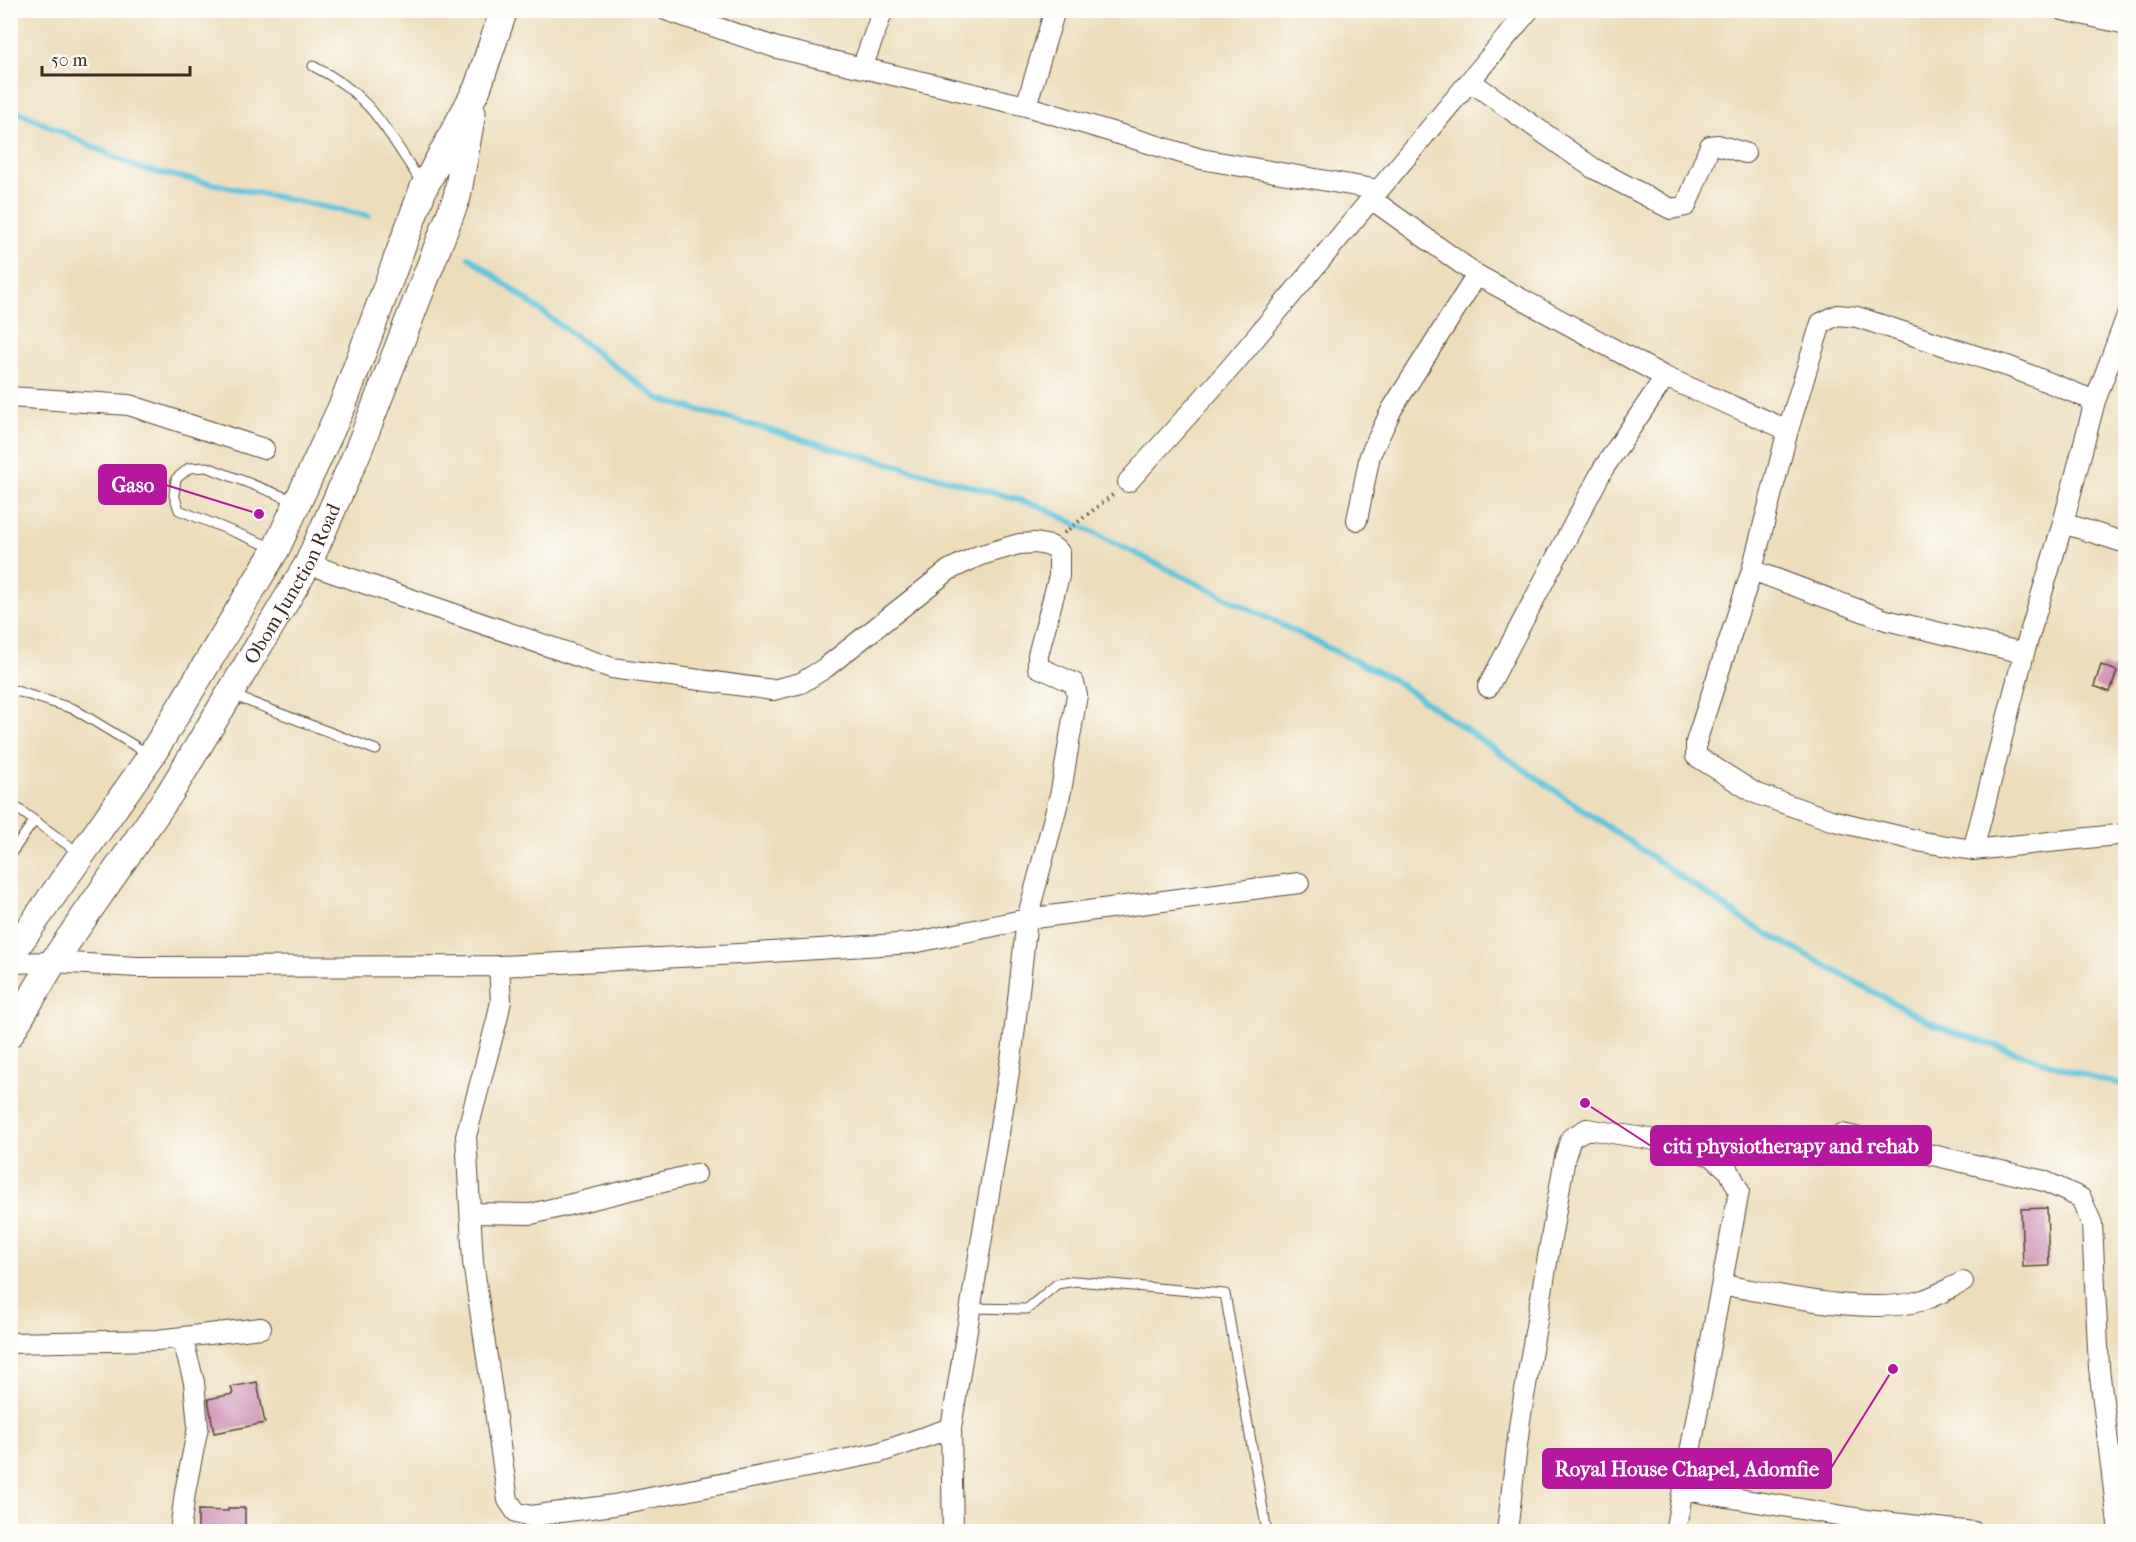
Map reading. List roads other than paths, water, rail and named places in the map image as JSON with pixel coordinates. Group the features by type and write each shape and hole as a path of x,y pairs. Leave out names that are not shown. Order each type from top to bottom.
{"main road":[{"name":"Obom Junction Road","path":"10,1034 52,962 170,793 308,564 358,451 457,197 477,88 504,10"},
{"name":"Obom Junction Road","path":"10,956 83,856 151,756 276,549 343,404 424,187 477,88"}],"street":[{"path":"666,10 777,48 1026,106 1201,159 1375,194 1477,275 1665,377 1788,430"},
{"path":"862,68 884,10"},
{"path":"1026,106 1055,10"},
{"path":"1128,482 1232,366 1529,10"},
{"path":"2063,10 2126,24"},
{"path":"1470,81 1593,168 1671,209 1686,206 1710,146 1718,145 1745,153"},
{"path":"1357,520 1371,455 1392,409 1477,275"},
{"path":"2095,401 2010,367 1857,317 1838,315 1821,323 1788,430 1752,570 1696,742 1696,756 1755,793 1831,820 1923,842 1973,850 2126,834"},
{"path":"1973,850 2024,653 2063,523 2095,401 2124,329"},
{"path":"1488,687 1597,478 1665,377"},
{"path":"10,397 129,405 264,449"},
{"path":"2063,523 2126,543"},
{"path":"308,564 612,668 773,690 801,683 825,668 949,570 1000,547 1035,543 1059,552 1061,562 1038,655 1038,667 1074,683 1077,694 1061,791 1027,920 1012,1053 951,1428 953,1532"},
{"path":"1752,570 1886,620 2024,653"},
{"path":"10,963 52,962 137,967 499,966 913,943 1027,920 1299,883"},
{"path":"499,966 501,1001 466,1136 473,1262 508,1500 516,1512 530,1516 614,1505 878,1453 951,1428"},
{"path":"1507,1532 1520,1420 1565,1157 1571,1138 1587,1129 1656,1140 1712,1156 1729,1171 1739,1191 1676,1532"},
{"path":"1842,1134 2044,1181 2081,1198 2092,1224 2099,1368 2119,1532"},
{"path":"471,1213 531,1214 696,1174"},
{"path":"1723,1285 1843,1304 1883,1305 1920,1301 1963,1282"},
{"path":"10,1343 182,1338 261,1328"},
{"path":"180,1532 185,1492 198,1427 194,1382 182,1338"},
{"path":"1684,1490 1874,1521 1974,1532"}],"lane":[{"path":"312,66 339,79 368,103 424,187"},
{"path":"276,549 179,510 174,495 176,479 189,468 207,467 298,502"},
{"path":"10,689 74,709 151,756"},
{"path":"229,695 376,750"},
{"path":"10,803 83,856"},
{"path":"10,855 34,821"},
{"path":"971,1308 1027,1309 1057,1284 1076,1281 1225,1294 1268,1532"}],"waterway":[{"path":"10,108 141,169 369,216"},
{"path":"469,257 659,399 1037,505 1392,679 1753,926 1936,1026 2100,1080 2126,1085"}],"place":[{"name":"Gaso","path":"259,514"},
{"name":"citi physiotherapy and rehab","path":"1585,1103"},
{"name":"Royal House Chapel, Adomfie","path":"1893,1369"}]}
